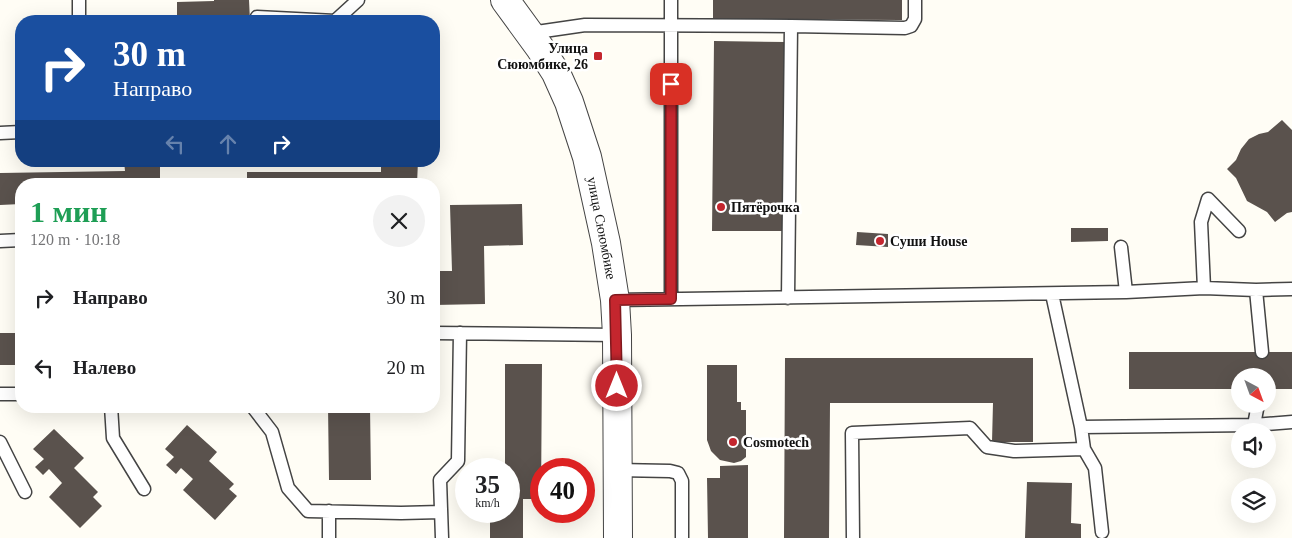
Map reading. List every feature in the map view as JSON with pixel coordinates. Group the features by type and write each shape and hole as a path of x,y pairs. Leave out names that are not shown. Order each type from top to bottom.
{"street":[{"name":"улица Сююмбике","path":"518,12 556,73 569,102 587,157 606,243 615,300 617,335 618,538"}],"lane":[{"path":"79,0 79,15"},
{"path":"342,15 358,0"},
{"path":"671,0 671,299"},
{"path":"518,12 585,25 905,28 912,26 915,19 915,0"},
{"path":"788,298 791,26"},
{"path":"0,133 15,132"},
{"path":"1204,288 1201,222 1208,199 1239,231"},
{"path":"0,241 15,240"},
{"path":"1121,247 1126,292"},
{"path":"615,300 1052,294 1204,288 1292,289"},
{"path":"1256,290 1262,352"},
{"path":"1052,294 1081,427 1084,449 1095,468 1102,532"},
{"path":"440,333 617,335"},
{"path":"442,538 440,480 458,461 460,333"},
{"path":"0,394 15,394"},
{"path":"111,413 113,438 144,489"},
{"path":"257,413 272,432 288,488 308,510 401,513 441,512"},
{"path":"1276,423 1292,422"},
{"path":"1081,427 1231,425"},
{"path":"853,538 852,433 970,428 987,447 1014,450 1084,449"},
{"path":"0,442 25,492"},
{"path":"617,470 670,471 678,473 682,482 682,538"},
{"path":"329,511 329,538"}],"building":[{"path":"249,0 250,15 177,15 177,2"},
{"path":"713,0 902,0 902,20 713,19"},
{"path":"714,41 786,42 784,231 712,231"},
{"path":"1282,120 1292,130 1292,212 1287,213 1275,222 1267,212 1247,201 1236,178 1227,169 1236,160 1241,149 1249,139 1268,132"},
{"path":"125,167 160,167 160,178 15,178 15,204 0,205 0,173 125,171"},
{"path":"381,167 418,167 417,178 247,178 247,172 381,172"},
{"path":"522,204 523,245 484,246 485,304 440,305 440,271 452,271 450,205"},
{"path":"1071,228 1108,228 1108,241 1071,242"},
{"path":"857,232 888,234 888,247 856,245"},
{"path":"0,333 15,333 15,365 0,365"},
{"path":"1129,352 1292,352 1292,389 1276,389 1276,368 1231,368 1231,389 1129,389"},
{"path":"785,358 1033,358 1033,442 992,442 993,403 830,403 829,538 784,538"},
{"path":"505,364 542,364 541,458 530,458 530,499 523,499 523,538 490,538 490,523 520,523 520,458 505,458"},
{"path":"707,365 737,365 737,402 741,402 741,410 746,410 746,457 741,461 734,463 720,460 711,451 707,440"},
{"path":"328,413 370,413 371,480 329,480"},
{"path":"187,425 217,452 209,461 234,484 229,489 237,496 215,520 183,490 193,479 181,468 176,474 166,465 174,457 165,449"},
{"path":"54,429 84,458 74,468 98,492 93,497 102,506 80,528 49,497 62,483 49,469 43,475 35,467 44,459 33,449"},
{"path":"748,465 748,538 708,538 707,478 720,478 720,466"},
{"path":"1027,482 1072,483 1071,523 1081,524 1081,538 1025,538"}],"place":[{"name":"Улица Сююмбике, 26","path":"598,56"},
{"name":"Пятёрочка","path":"721,207"},
{"name":"Суши House","path":"880,241"},
{"name":"Cosmotech","path":"733,442"}],"route":[{"path":"617,386 615,300 671,299 671,84"}]}
